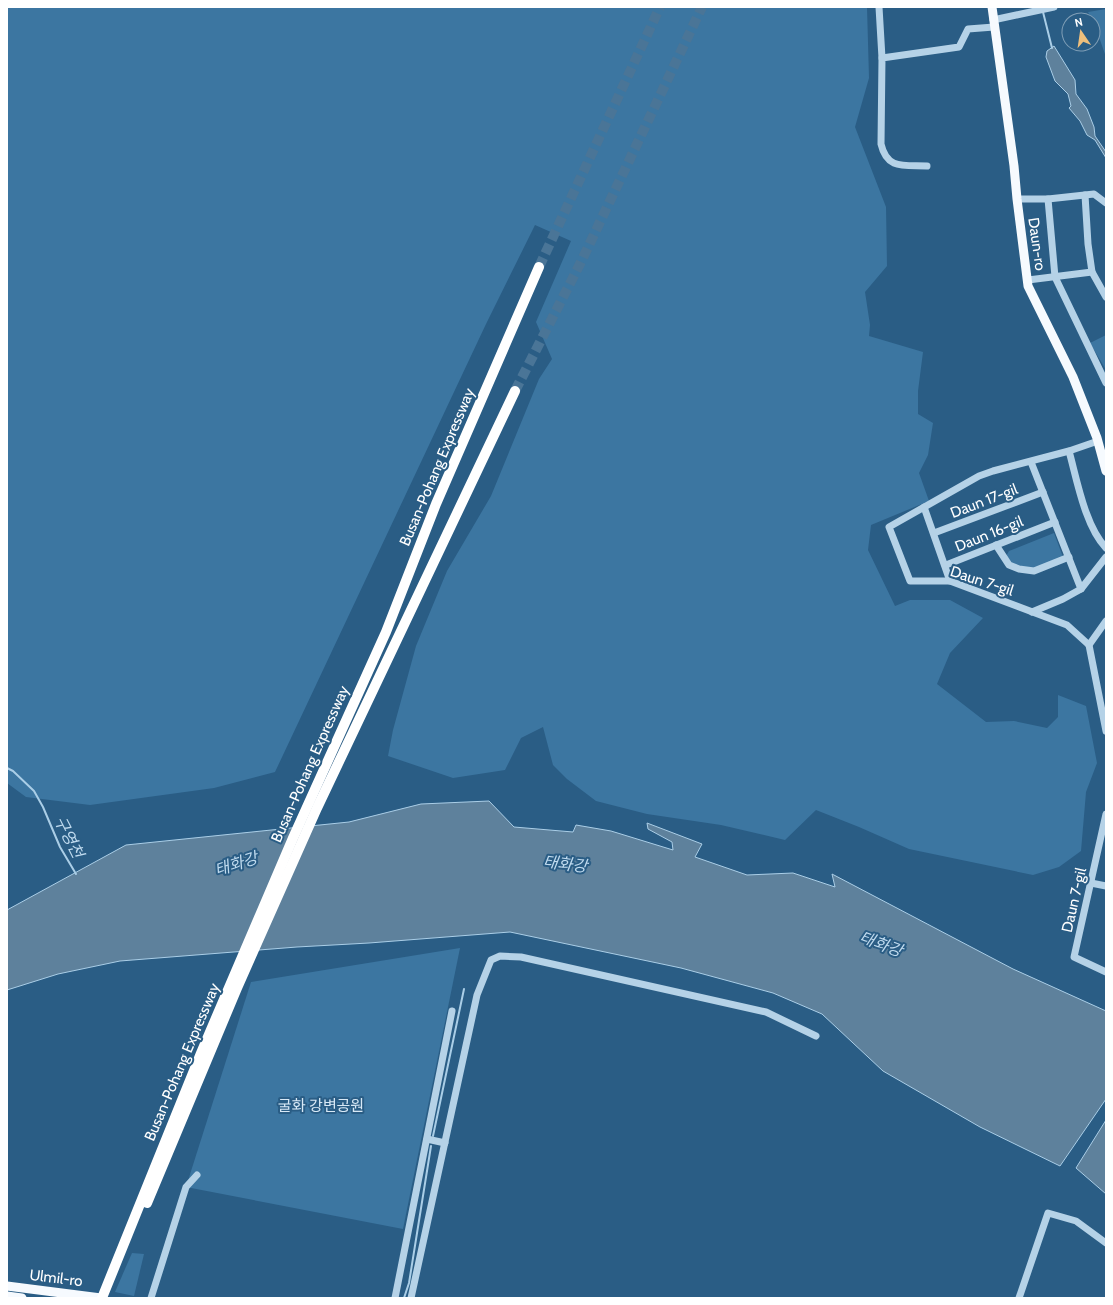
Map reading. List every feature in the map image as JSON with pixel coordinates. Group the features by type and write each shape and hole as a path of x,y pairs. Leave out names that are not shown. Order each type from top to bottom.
{"highway":[{"name":"Busan-Pohang Expressway","path":"102,1298 201,1052 296,830 386,632 436,504 539,267"},
{"name":"Busan-Pohang Expressway","path":"110,1298 237,988 317,808 515,391"}],"main road":[{"name":"Daun-ro","path":"992,7 1014,166 1028,286 1073,377 1098,441 1106,470"},
{"name":"Ulmil-ro","path":"7,1286 102,1298"},
{"name":"Ulmil-ro","path":"7,1296 22,1298"}],"street":[{"path":"879,7 882,58 881,144 883,155 892,163 927,166"},
{"path":"882,58 959,47 968,29 994,24 1018,15 1054,7"},
{"path":"1017,199 1048,199 1094,194 1106,203"},
{"path":"1085,195 1088,244 1092,272 1106,297"},
{"path":"1048,199 1055,277 1106,383"},
{"path":"1028,280 1092,272"},
{"name":"Daun 7-gil","path":"1089,645 1067,626 950,581 910,581 889,526 979,476 993,471 1069,452 1098,441"},
{"path":"1069,452 1080,495 1090,523 1100,542 1106,548"},
{"path":"1031,462 1081,588"},
{"name":"Daun 17-gil","path":"934,534 1043,492"},
{"name":"Daun 16-gil","path":"924,507 946,565 1055,522"},
{"path":"996,545 1009,565 1019,569 1034,571 1069,557"},
{"path":"1032,612 1063,599 1081,588 1106,557"},
{"path":"946,565 950,581"},
{"path":"1106,621 1089,645 1106,731"},
{"name":"Daun 7-gil","path":"1106,814 1074,957 1106,972"},
{"path":"1091,883 1106,886"},
{"path":"411,1298 477,995 491,960 500,956 521,957 766,1012 816,1036"},
{"path":"395,1298 452,1011"},
{"path":"427,1139 445,1143"},
{"path":"150,1298 186,1187 197,1175"},
{"path":"1019,1298 1048,1213 1076,1222 1106,1243"}],"green space":[{"path":"7,7 867,7 869,78 855,127 886,207 887,266 865,292 870,325 869,336 923,352 918,391 918,414 933,423 928,455 919,473 929,501 871,525 868,550 895,606 910,600 950,600 983,618 950,653 937,684 986,722 1014,721 1047,728 1058,717 1058,695 1086,706 1097,763 1086,792 1081,851 1059,867 1033,875 909,849 816,810 785,840 721,825 647,814 596,801 567,779 553,765 543,727 521,738 505,770 453,778 388,756 393,730 416,646 447,571 491,496 539,379 552,359 536,322 571,241 535,225 486,324 275,772 214,788 90,805 26,797 7,783"},
{"path":"1106,9 1106,57 1101,43 1101,12 1088,12"},
{"path":"1106,335 1106,370 1090,343"},
{"path":"1054,533 1063,557 1034,569 1026,569 1018,566 1005,558 1009,551"},
{"name":"굴화 강변공원","path":"460,948 403,1229 186,1187 251,982"},
{"path":"132,1253 144,1254 134,1296 115,1292"}],"water":[{"path":"1054,46 1075,80 1076,94 1087,109 1094,127 1095,136 1106,152 1106,158 1095,140 1087,135 1080,121 1069,108 1071,106 1068,94 1055,81 1046,57 1047,51"},
{"name":"태화강","path":"489,801 514,827 573,832 576,825 611,831 673,850 672,842 648,829 647,823 702,844 695,857 747,875 793,873 835,887 832,874 1013,969 1106,1011 1106,1099 1060,1166 980,1127 883,1071 822,1014 773,993 681,968 510,932 120,961 58,974 7,990 7,910 126,845 349,822 421,804"},
{"path":"1106,1120 1106,1194 1076,1168"}],"waterway":[{"path":"1043,12 1052,48"},
{"name":"구영천","path":"7,768 13,771 34,791 43,807 60,847 76,874"},
{"path":"433,1136 464,989"},
{"path":"404,1298 409,1283 431,1146"}],"tunnel":[{"path":"539,267 660,7"},
{"path":"515,391 581,262 702,7"}]}
